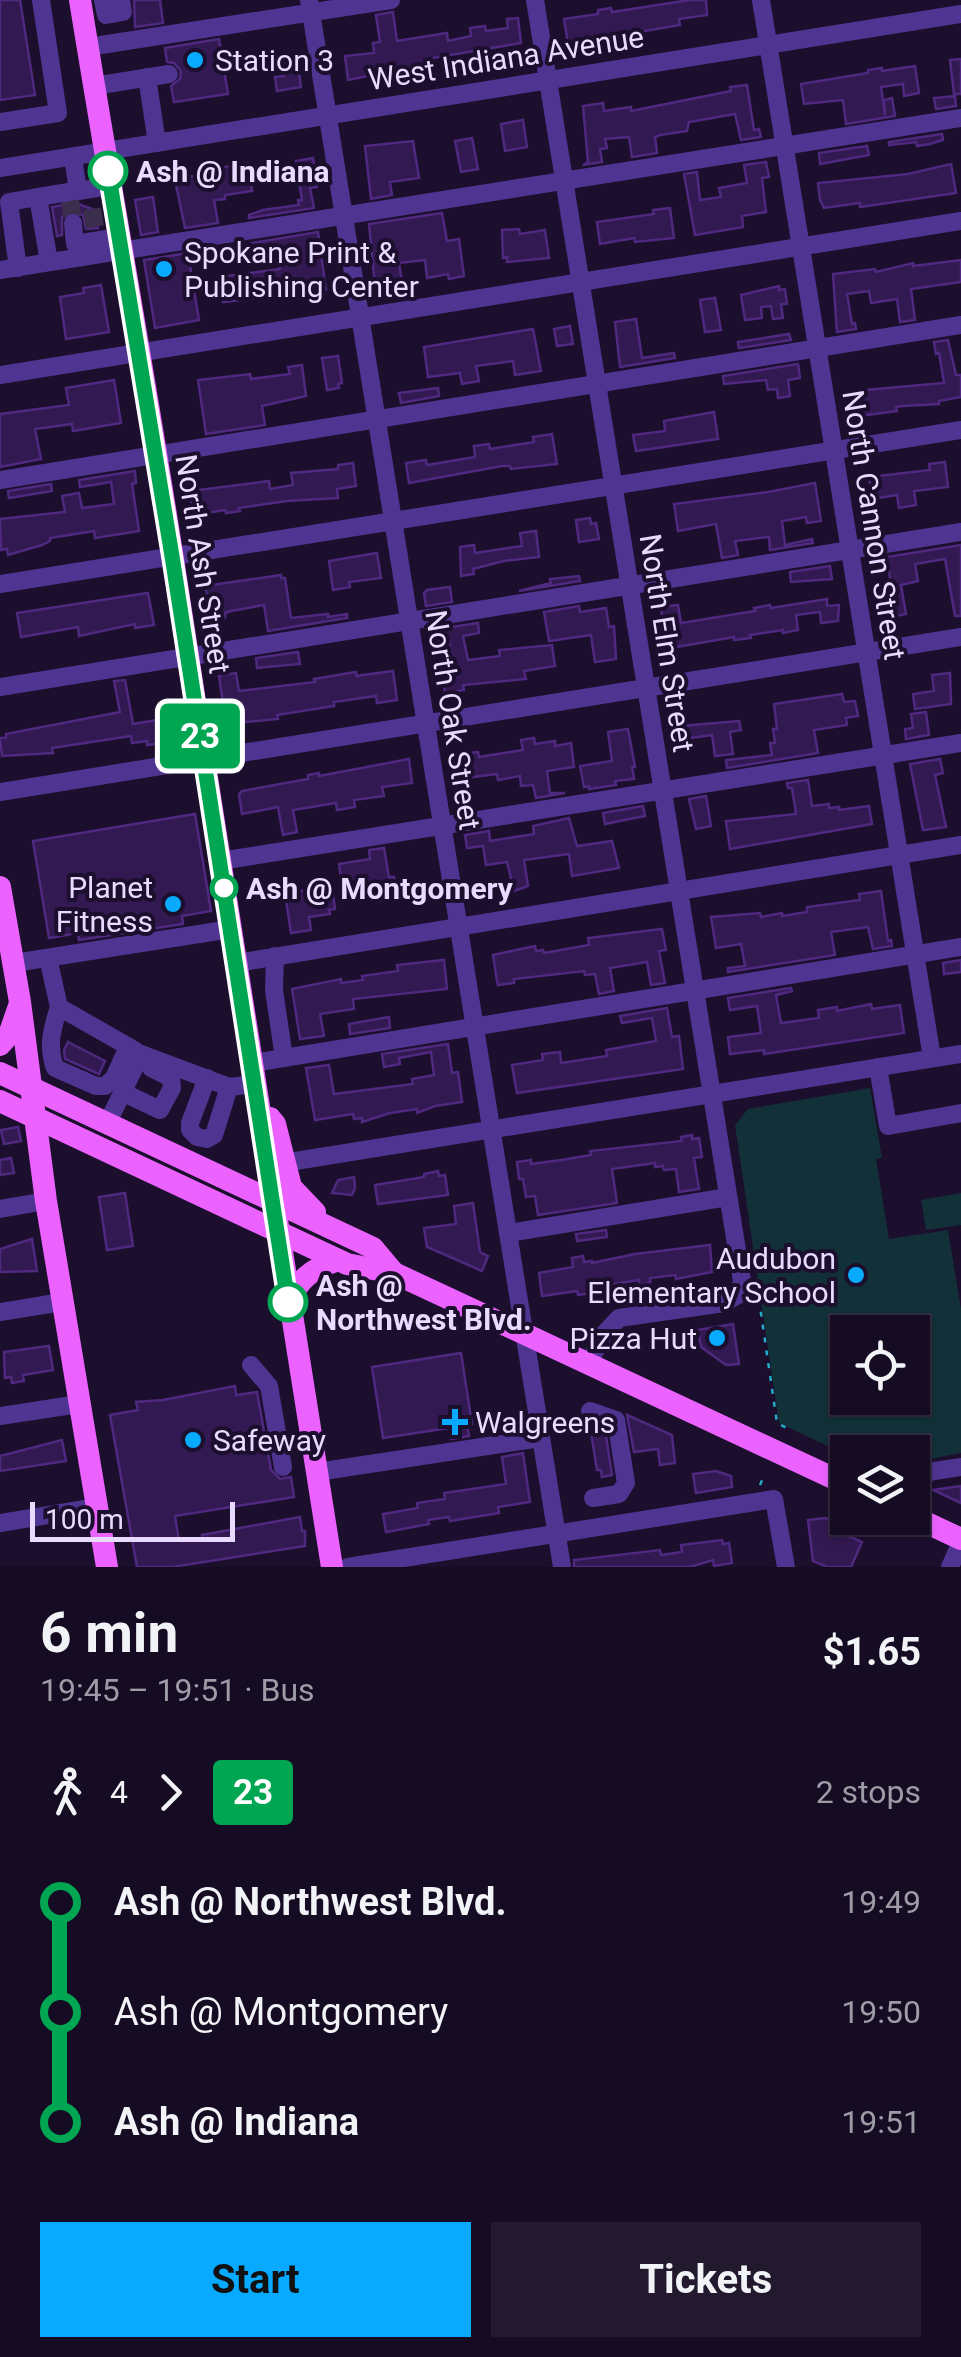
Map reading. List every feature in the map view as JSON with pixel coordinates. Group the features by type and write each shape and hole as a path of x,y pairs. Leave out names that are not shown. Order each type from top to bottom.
{"main road":[{"name":"North Ash Street","path":"80,0 104,152 84,195 139,353 256,1083 270,1197 332,1567"},
{"path":"1,902 14,963 46,1201 107,1567"},
{"path":"0,1045 9,1035 20,1002"},
{"path":"0,1073 372,1248 394,1273"},
{"path":"256,1083 275,1124 291,1187 332,1228"},
{"path":"0,1101 338,1260 394,1273 830,1478"},
{"path":"288,1302 299,1280 317,1267 338,1260"},
{"path":"930,1525 961,1540"}],"street":[{"path":"0,122 58,113 41,0"},
{"path":"88,47 310,6 391,0"},
{"name":"North Elm Street","path":"534,0 696,991 740,1288"},
{"name":"North Cannon Street","path":"761,0 932,1058"},
{"path":"113,4 119,42"},
{"name":"North Oak Street","path":"310,6 562,1567"},
{"name":"West Indiana Avenue","path":"9,167 961,14"},
{"path":"94,86 169,74"},
{"path":"147,78 157,143"},
{"path":"73,157 84,195 8,202 9,269 49,262 97,237 343,216 961,118"},
{"path":"9,167 31,198 49,262"},
{"path":"0,375 961,221"},
{"path":"0,480 961,325"},
{"path":"0,584 961,430"},
{"path":"0,688 961,532"},
{"path":"0,792 961,637"},
{"path":"220,861 961,743"},
{"path":"237,963 961,845"},
{"path":"14,963 231,929"},
{"path":"135,1054 229,1086 256,1083 284,1058 961,947"},
{"path":"275,956 274,990 284,1058"},
{"path":"48,958 59,1008 50,1032 55,1068 96,1086 105,1086 135,1054"},
{"path":"59,1008 171,1078 172,1088 160,1110 122,1092"},
{"path":"108,1122 135,1054"},
{"path":"283,1163 961,1054"},
{"path":"878,1067 888,1126 961,1113"},
{"path":"207,1078 190,1123 190,1130 197,1137 214,1136 229,1086"},
{"path":"508,1233 728,1198"},
{"path":"0,1209 46,1201"},
{"path":"588,1364 604,1334 619,1318 724,1303 740,1288"},
{"path":"0,1312 62,1302"},
{"path":"252,1365 269,1386 283,1467"},
{"path":"0,1416 79,1404"},
{"path":"590,1411 616,1420 626,1483 619,1494 593,1498"},
{"path":"316,1472 541,1438"},
{"path":"930,1472 961,1467"},
{"path":"348,1567 774,1499 786,1567"},
{"path":"0,1523 97,1507"},
{"path":"950,1567 961,1540"}],"path":[{"path":"740,1288 756,1279 776,1423 787,1428"}],"shaded area":[{"name":"Audubon Elementary School","path":"870,1088 882,1158 876,1159 889,1239 948,1230 961,1309 961,1453 930,1459 930,1435 830,1435 830,1447 779,1423 735,1125 748,1109"},
{"path":"961,1193 961,1225 926,1230 921,1200"}],"building":[{"path":"0,0 20,0 35,95 0,100"},
{"path":"134,0 160,0 163,23 135,27"},
{"path":"706,0 707,15 679,19 680,25 568,44 564,19 611,8 612,12"},
{"path":"393,12 397,41 447,33 448,41 471,36 470,28 508,28 507,19 518,18 521,43 427,59 427,64 348,80 345,56 374,53 373,43 380,42 376,15"},
{"name":"Station 3","path":"219,39 228,94 174,102 171,86 180,79 181,71 167,62 165,48"},
{"path":"297,56 301,87 277,91 275,77 284,76 281,58"},
{"path":"961,59 961,94 954,94 950,60"},
{"path":"915,66 919,93 904,96 903,84 881,87 885,115 884,100 892,98 895,116 846,124 843,100 804,104 801,84 868,70"},
{"path":"747,85 754,130 759,129 761,137 741,140 735,114 689,122 687,131 655,137 657,153 632,157 629,137 605,139 607,148 600,149 602,162 583,165 588,162 583,106 603,103 604,111 631,107 631,111"},
{"path":"955,96 956,106 936,109 934,98"},
{"path":"523,120 527,147 505,151 501,124"},
{"path":"942,134 943,140 930,144 889,145 889,142"},
{"path":"472,138 478,169 461,172 455,141"},
{"path":"413,141 419,178 390,182 392,195 371,199 365,146"},
{"path":"867,146 869,155 820,164 819,153"},
{"path":"313,158 317,187 310,188 314,208 249,218 263,210 299,205 298,200 302,200 296,161"},
{"path":"766,162 769,177 762,178 766,212 742,216 743,227 695,235 684,174 697,172 700,200 721,197 719,188 747,183 744,165"},
{"path":"248,163 252,191 214,200 218,223 185,228 175,180"},
{"path":"951,164 956,193 860,207 860,203 824,208 820,200 818,183 908,174"},
{"path":"153,197 158,232 141,235 135,200"},
{"path":"75,203 95,210 98,228 86,229 83,215 71,211 62,217 62,235 57,236 52,207"},
{"path":"670,208 674,238 635,242 634,238 600,244 597,222"},
{"path":"442,213 447,241 459,239 464,276 427,278 425,260 399,263 402,282 375,286 369,224"},
{"path":"519,229 520,234 545,230 549,258 507,262 507,257 503,258 502,230"},
{"path":"318,232 326,290 223,302 219,277 280,269 277,249 254,252 252,243"},
{"path":"188,253 199,320 155,328 144,260"},
{"path":"961,260 961,282 911,289 915,320 900,322 897,299 871,303 869,291 847,294 856,329 837,332 833,274"},
{"path":"101,285 109,332 66,339 60,297"},
{"path":"779,286 779,290 785,289 787,304 781,304 783,318 773,319 771,306 761,307 762,318 745,320 741,295"},
{"path":"715,298 721,330 705,332 700,300"},
{"path":"636,319 642,358 674,353 675,358 620,367 615,322"},
{"path":"570,326 573,344 557,346 554,329"},
{"path":"533,329 541,371 515,375 513,361 476,366 479,381 462,384 460,373 428,377 424,347"},
{"path":"789,334 791,340 739,348 738,342"},
{"path":"948,340 956,375 961,375 961,397 859,416 855,391 944,383 934,342"},
{"path":"338,356 342,383 339,388 327,390 322,358"},
{"path":"798,364 800,378 788,380 790,396 778,398 777,389 768,390 766,380 724,384 723,376"},
{"path":"302,365 306,396 262,406 265,425 206,434 198,380 290,374 288,367"},
{"path":"114,380 121,423 73,431 72,424 35,429 41,459 0,467 0,414 69,405 66,388"},
{"path":"438,388 439,396 401,403 399,393"},
{"path":"714,412 718,439 636,451 633,435 665,431 664,421"},
{"path":"552,434 557,464 511,469 502,466 409,483 406,463 426,460 427,465 475,457 474,446 489,444 490,449 534,442 533,437"},
{"path":"945,462 948,487 914,491 916,505 899,508 897,495 872,499 869,477 930,470 929,464"},
{"path":"353,463 356,486 337,489 338,498 193,515 190,495 198,494 198,490 269,481 270,489 293,485 291,473 338,469 338,465"},
{"path":"135,471 136,483 132,484 139,531 95,538 94,531 50,538 42,545 8,555 7,549 1,550 0,519 65,512 62,496 79,493 82,508 114,504 111,482 80,487 79,480"},
{"path":"815,483 821,521 807,523 806,517 782,521 785,545 812,539 813,543 770,550 769,537 735,541 738,555 722,558 716,524 678,531 674,504"},
{"path":"51,484 52,491 9,498 8,491"},
{"path":"590,518 591,524 596,523 599,539 579,542 576,520"},
{"path":"536,531 539,557 504,561 461,576 460,547 474,545 475,553 522,546 520,533"},
{"path":"961,545 961,616 955,616 945,559 915,564 918,581 901,585 906,614 890,617 884,586 891,585 887,557"},
{"path":"377,553 381,578 349,582 350,587 333,590 329,561"},
{"path":"830,566 832,579 791,582 790,572"},
{"path":"281,575 285,578 291,618 347,614 347,618 268,631 264,605 231,611 225,613 225,618 213,620 205,586"},
{"path":"579,576 580,581 519,591 551,583 550,579"},
{"path":"450,587 452,602 426,606 427,590"},
{"path":"148,593 154,625 135,628 135,624 79,636 78,627 21,637 17,613"},
{"path":"827,599 827,606 839,605 838,621 821,623 820,612 796,615 798,630 665,649 661,607 678,605 681,623 770,605 771,608"},
{"path":"579,606 580,612 606,608 609,627 614,626 616,659 595,662 591,635 549,641 544,612"},
{"path":"478,623 479,633 463,636 468,660 500,656 499,650 552,645 555,666 524,671 526,679 463,685 464,690 445,693 442,670 454,668 449,642 440,643 439,638 433,638 432,630"},
{"path":"298,652 300,664 257,668 256,658"},
{"path":"393,671 397,700 377,703 376,696 277,715 278,719 226,724 219,676 236,673 239,691 315,682 314,679 356,672 357,676"},
{"path":"950,673 951,704 915,709 913,694 934,691 932,675"},
{"path":"125,680 133,724 181,716 184,740 147,745 147,741 132,743 131,736 52,748 53,753 2,756 0,738 6,738 6,734 120,712 114,681"},
{"path":"842,694 844,702 855,701 858,716 846,718 847,725 814,730 818,753 727,768 726,760 772,755 770,743 775,743 773,729 777,729 774,704"},
{"path":"926,712 929,735 906,739 905,729 913,728 911,714"},
{"path":"739,721 741,730 730,732 733,754 715,756 712,735 683,739 681,726"},
{"path":"628,729 634,779 615,781 616,785 584,787 580,766 612,761 608,732"},
{"path":"534,738 535,744 571,743 574,767 547,771 550,793 565,793 536,798 533,785 521,786 520,776 498,780 497,774 465,778 462,754 478,752 479,757 523,750 521,740"},
{"path":"409,759 412,783 382,787 384,796 354,800 355,807 337,810 336,803 293,810 297,832 283,835 278,807 242,814 242,791 308,779 308,775"},
{"path":"940,759 943,773 935,775 946,827 923,830 910,764"},
{"path":"808,780 812,806 829,804 829,808 839,810 869,806 872,824 730,849 726,821 796,814 792,788 787,783"},
{"path":"706,796 711,826 696,829 689,799"},
{"path":"643,806 645,816 605,824 603,813"},
{"path":"195,814 211,911 182,916 183,924 79,940 78,933 49,938 33,841"},
{"path":"569,818 577,846 612,841 619,868 572,876 569,854 524,860 528,886 514,891 507,862 486,865 483,846 467,848 465,835 489,831 490,841 534,834 533,826"},
{"path":"384,848 397,898 380,901 377,880 342,885 339,864 370,859 369,850"},
{"path":"332,887 335,909 329,910 330,914 309,917 311,930 291,933 285,893"},
{"path":"881,891 892,946 873,949 868,927 831,932 835,955 728,972 728,968 745,966 741,944 716,948 711,917 760,913 761,917 782,916 807,912 807,907 860,900 859,894"},
{"path":"662,929 666,950 659,951 665,983 651,985 647,962 610,968 614,991 599,994 595,974 585,975 584,971 514,979 514,983 498,985 493,955 535,946 536,951 544,953 589,945 588,938"},
{"path":"444,960 447,989 353,999 354,1009 320,1014 324,1036 300,1039 292,989 341,979 341,983 363,980 362,976 398,971 397,965"},
{"path":"961,960 961,972 944,974 943,963"},
{"path":"791,988 792,991 776,995 781,1023 819,1018 818,1010 837,1007 837,1011 871,1004 872,1009 900,1005 904,1033 764,1054 764,1050 730,1054 728,1037 761,1033 757,1006 730,1010 728,998"},
{"path":"667,1008 672,1037 679,1036 683,1069 517,1093 512,1065 543,1060 542,1054 560,1052 561,1063 607,1056 606,1050 656,1041 652,1018 622,1023 620,1016"},
{"path":"389,1017 390,1028 350,1034 349,1024"},
{"path":"68,1042 105,1061 99,1074 65,1059"},
{"path":"448,1044 452,1073 458,1072 462,1102 417,1113 417,1109 390,1113 362,1122 362,1118 354,1119 353,1114 315,1120 306,1068 329,1065 334,1094 413,1084 412,1079 434,1075 431,1052 399,1058 400,1064 384,1067 382,1054"},
{"path":"18,1127 21,1141 4,1144 1,1130"},
{"path":"692,1135 692,1139 699,1138 702,1157 694,1158 699,1189 679,1192 676,1169 664,1170 663,1166 655,1167 655,1163 612,1169 617,1203 538,1215 535,1196 526,1197 523,1179 519,1179 517,1162 561,1160 591,1155 590,1151 682,1141 681,1137"},
{"path":"11,1158 14,1173 0,1175 0,1160"},
{"path":"438,1171 439,1176 445,1175 448,1195 378,1204 375,1185"},
{"path":"354,1177 352,1195 332,1193 338,1180"},
{"path":"125,1193 133,1246 107,1250 99,1197"},
{"path":"473,1203 480,1252 488,1256 482,1271 427,1247 424,1228 456,1224 454,1206"},
{"path":"606,1230 607,1237 577,1241 576,1234"},
{"path":"32,1239 37,1271 0,1272 0,1249"},
{"path":"710,1245 712,1272 676,1279 675,1275 650,1278 650,1283 639,1285 639,1280 596,1287 597,1292 578,1295 577,1291 542,1296 539,1273 573,1267 572,1258 583,1256 584,1262 592,1263"},
{"name":"Pizza Hut","path":"733,1324 739,1364 726,1365 701,1347 698,1330"},
{"path":"49,1346 53,1370 23,1375 24,1381 12,1383 11,1377 5,1378 4,1352"},
{"name":"Walgreens","path":"461,1353 472,1424 467,1425 469,1436 451,1439 449,1428 383,1438 372,1367"},
{"name":"Safeway","path":"235,1386 236,1395 257,1392 271,1470 280,1479 291,1477 294,1497 175,1516 179,1541 203,1540 202,1535 300,1517 305,1546 172,1567 137,1567 110,1415 138,1410 136,1402"},
{"path":"627,1415 672,1435 675,1463 660,1465 658,1449 634,1452"},
{"path":"590,1426 605,1429 612,1475 602,1477 601,1470 597,1470"},
{"path":"62,1440 66,1461 0,1471 0,1456"},
{"path":"523,1453 530,1502 498,1507 499,1513 450,1521 449,1517 428,1520 429,1524 386,1532 383,1514 445,1499 444,1493 506,1484 502,1457"},
{"path":"716,1471 731,1476 732,1487 696,1493 693,1474"},
{"path":"961,1486 961,1503 933,1490"},
{"path":"825,1518 830,1520 830,1535 846,1535 862,1542 851,1567 827,1567 813,1561 808,1520"},
{"path":"722,1540 723,1544 729,1543 732,1563 714,1566 713,1560 690,1567 574,1567 574,1560 660,1550 661,1555 682,1552 681,1545"}],"tunnel":[{"path":"70,199 73,223"},
{"path":"92,209 96,234"}],"bus line":[{"name":"23","path":"108,171 288,1302"}],"place":[{"name":"Station 3","path":"195,60"},
{"name":"Ash @ Indiana","path":"108,171"},
{"name":"Spokane Print & Publishing Center","path":"164,269"},
{"name":"Ash @ Montgomery","path":"224,888"},
{"name":"Planet Fitness","path":"173,904"},
{"name":"Audubon Elementary School","path":"856,1275"},
{"name":"Ash @ Northwest Blvd.","path":"288,1302"},
{"name":"Pizza Hut","path":"717,1338"},
{"name":"Walgreens","path":"455,1422"},
{"name":"Safeway","path":"193,1440"}]}
